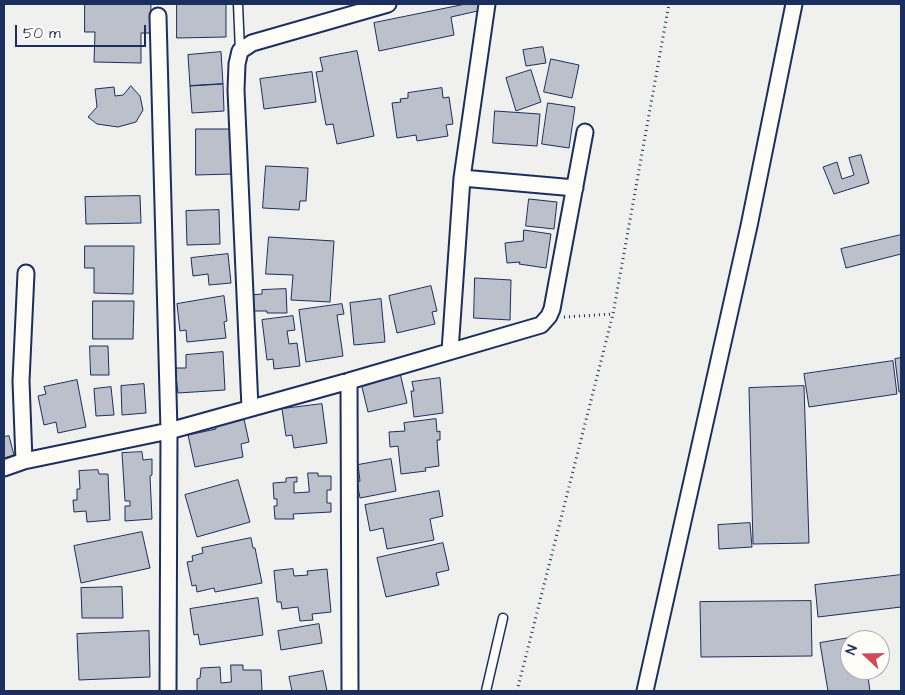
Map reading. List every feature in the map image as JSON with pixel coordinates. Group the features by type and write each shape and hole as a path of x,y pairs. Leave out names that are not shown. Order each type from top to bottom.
{"street":[{"path":"250,408 236,90 237,64 240,51 252,43 388,4"},
{"path":"450,351 462,178 488,4"},
{"path":"645,691 749,226 794,4"},
{"path":"158,16 169,431 168,691"},
{"path":"4,468 24,461 169,431 349,381 541,324 549,316 561,264 585,132"},
{"path":"462,178 575,188"},
{"path":"24,461 21,381 26,274"},
{"path":"349,381 350,691"}],"lane":[{"path":"238,4 240,51"},
{"path":"486,691 503,618"}],"path":[{"path":"517,691 613,314 670,4"},
{"path":"549,316 554,318 613,314"}],"building":[{"path":"85,4 151,4 150,33 141,33 141,63 94,62 95,32 85,32"},
{"path":"177,4 226,4 226,37 177,38"},
{"path":"466,4 480,4 482,10 451,17 454,35 379,51 374,23"},
{"path":"543,47 546,63 526,66 523,50"},
{"path":"357,51 374,136 337,144 333,124 326,125 316,72 323,71 320,58"},
{"path":"221,52 223,84 190,86 188,55"},
{"path":"551,59 579,65 572,98 544,92"},
{"path":"531,70 541,102 516,111 506,78"},
{"path":"312,72 316,102 264,109 260,79"},
{"path":"223,84 224,111 192,113 190,86"},
{"path":"131,86 140,96 143,110 136,122 118,127 97,124 88,117 97,107 95,89 114,87 115,96 123,95"},
{"path":"442,88 443,98 449,97 453,124 446,125 448,136 417,141 416,135 397,138 392,103 401,102 400,99 408,98 408,93"},
{"path":"548,103 575,107 569,148 542,144"},
{"path":"495,111 540,114 537,146 493,143"},
{"path":"196,129 231,129 232,174 196,175"},
{"path":"861,155 869,183 834,194 823,167 837,162 842,179 854,175 849,158"},
{"path":"266,166 308,168 306,201 300,201 299,210 263,208"},
{"path":"140,196 141,223 86,224 85,197"},
{"path":"529,199 557,202 554,229 526,226"},
{"path":"219,210 220,244 187,245 186,211"},
{"path":"524,230 551,234 546,268 519,264 520,262 507,263 505,243 523,241"},
{"path":"901,235 901,254 846,268 841,249"},
{"path":"269,237 334,241 330,302 291,300 293,275 266,274"},
{"path":"85,246 134,246 133,294 94,293 94,268 85,268"},
{"path":"228,254 231,283 209,285 208,274 193,276 191,258"},
{"path":"475,278 511,280 510,320 474,318"},
{"path":"431,286 437,311 432,312 435,324 397,333 389,296"},
{"path":"286,289 287,313 250,311 250,295 262,294 262,290"},
{"path":"224,296 227,321 224,322 226,338 187,342 186,330 180,331 177,304"},
{"path":"381,299 385,342 354,345 350,303"},
{"path":"93,301 134,301 133,339 93,339"},
{"path":"342,304 344,314 337,315 343,356 306,362 299,310"},
{"path":"293,316 295,330 287,331 289,344 297,343 300,366 274,369 273,359 267,360 262,320"},
{"path":"90,346 108,346 109,375 91,375"},
{"path":"223,352 225,390 178,393 175,368 186,368 186,355"},
{"path":"901,358 901,392 899,392 895,359"},
{"path":"893,361 897,394 809,407 804,374"},
{"path":"400,373 407,403 368,412 361,383"},
{"path":"440,378 443,413 414,417 411,391 414,391 412,382"},
{"path":"77,380 86,427 58,433 56,422 44,425 38,396 46,394 44,387"},
{"path":"144,384 146,413 122,415 121,386"},
{"path":"804,386 809,543 753,544 749,388"},
{"path":"111,387 114,415 96,416 94,389"},
{"path":"322,404 327,443 294,448 292,435 286,436 282,409"},
{"path":"244,419 249,442 241,444 243,457 195,467 188,435 216,429 215,425"},
{"path":"436,419 437,432 440,431 440,440 437,440 439,466 425,468 426,471 401,474 398,446 390,447 389,432 405,431 404,423"},
{"path":"9,436 14,455 4,458 4,437"},
{"path":"142,452 143,460 152,459 152,475 150,476 152,519 125,521 125,506 130,506 130,501 125,501 122,453"},
{"path":"391,459 396,491 360,498 357,482 360,481 358,465"},
{"path":"98,470 99,474 108,474 110,520 87,522 86,511 74,512 73,500 77,500 77,489 80,489 79,471"},
{"path":"308,473 318,473 318,476 331,476 331,490 327,490 327,503 331,503 331,512 293,514 294,519 275,519 274,506 277,506 277,499 274,499 273,483 286,482 286,478 297,477 297,482 294,482 294,493 309,492"},
{"path":"238,480 250,522 197,537 185,495"},
{"path":"439,491 443,516 430,519 434,540 387,549 383,528 370,531 365,505"},
{"path":"750,523 752,547 719,549 718,525"},
{"path":"142,532 150,568 81,583 74,546"},
{"path":"251,538 253,548 255,548 262,583 215,592 214,588 197,592 196,585 192,586 187,562 193,561 192,556 203,553 202,548"},
{"path":"443,543 449,570 436,573 439,585 386,597 377,558"},
{"path":"293,569 294,576 308,575 307,571 327,569 331,612 312,614 313,620 300,621 298,607 282,609 281,602 277,602 274,571"},
{"path":"901,575 901,607 818,617 815,585"},
{"path":"122,587 123,618 82,618 81,588"},
{"path":"258,598 263,635 200,645 198,634 194,635 190,609"},
{"path":"811,601 812,656 701,657 700,602"},
{"path":"319,624 322,643 281,650 278,631"},
{"path":"149,631 150,677 79,680 77,634"},
{"path":"840,640 840,680 868,680 870,691 828,691 820,643"},
{"path":"231,665 243,665 243,670 261,670 262,691 197,691 197,679 200,678 201,668 220,667 221,683 231,682"},
{"path":"323,671 327,691 292,691 289,677"}]}
